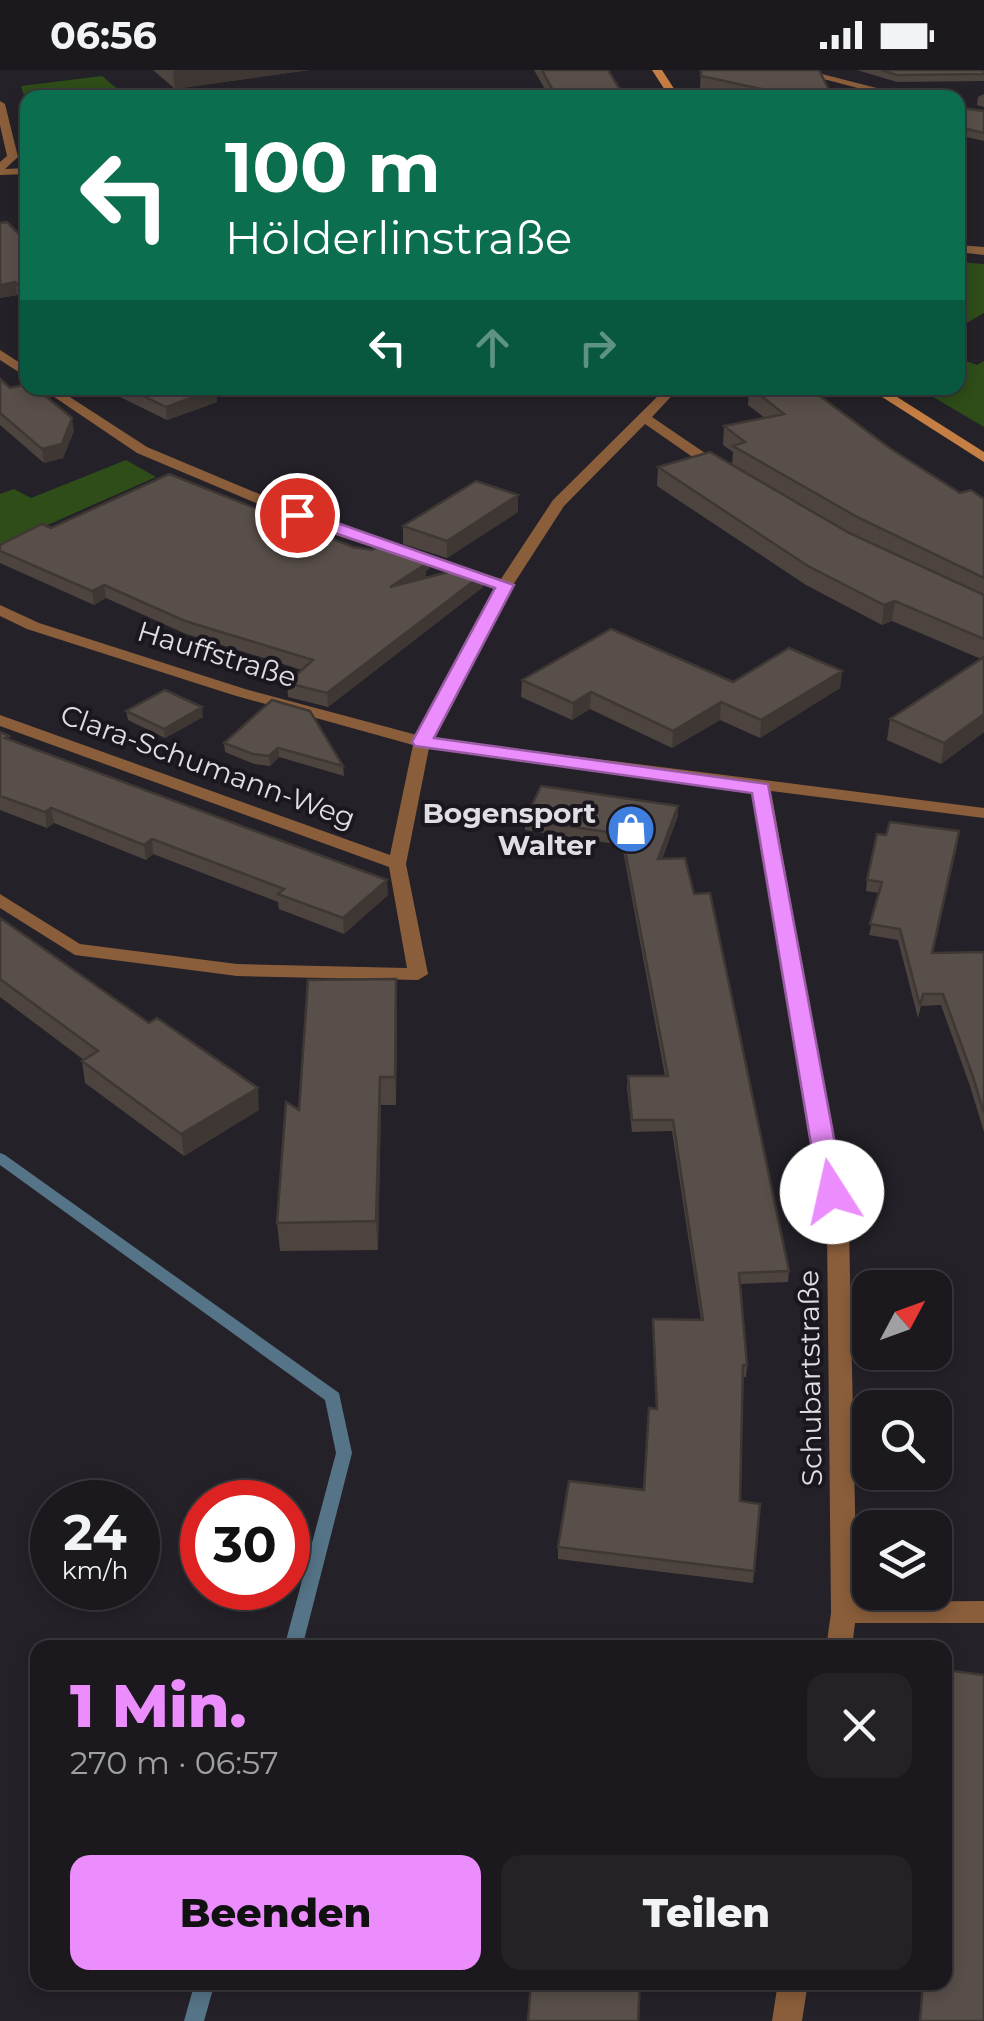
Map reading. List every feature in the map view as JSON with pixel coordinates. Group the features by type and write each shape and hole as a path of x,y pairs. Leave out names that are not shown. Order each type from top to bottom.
{"street":[{"path":"794,70 878,90"},
{"path":"0,104 14,157 0,169"},
{"path":"59,395 142,450 328,528 505,585"},
{"path":"0,900 74,949 236,970 418,974 397,864 422,742 505,585 558,503 666,395"},
{"path":"886,395 984,458"},
{"path":"645,418 740,483"},
{"name":"Hauffstraße","path":"0,610 33,626 239,692 422,742 762,788 984,813"},
{"name":"Clara-Schumann-Weg","path":"0,720 397,864"},
{"name":"Schubartstraße","path":"762,788 838,1228 844,1613 841,1640"},
{"path":"844,1613 984,1612"},
{"path":"788,2021 792,1990"}],"green space":[{"path":"102,76 119,90 22,90 21,86"},
{"path":"965,263 984,264 984,313 965,324"},
{"path":"965,361 977,365 984,361 984,427 930,395 965,395"},
{"path":"126,460 156,477 0,546 0,494 14,489 31,498"}],"building":[{"path":"542,70 608,70 620,90 553,90"},
{"path":"701,70 819,70 829,90 767,90 701,76"},
{"path":"881,70 984,70 984,74 897,75"},
{"path":"965,109 984,111 984,133 965,129"},
{"path":"7,222 20,235 20,287 15,282 0,285 0,223"},
{"path":"0,379 10,388 20,386 20,395 44,395 72,418 62,444 42,449 0,413"},
{"path":"141,395 199,395 166,407"},
{"path":"760,395 818,395 891,449 960,493 971,490 984,499 984,578 859,518 733,446 745,442 724,426 784,414"},
{"path":"710,452 849,533 984,595 984,639 895,601 884,605 808,566 658,467"},
{"path":"169,474 353,547 372,550 385,542 429,556 419,562 426,564 390,587 464,568 483,574 327,693 287,683 313,660 185,621 104,585 92,591 0,551 0,545 42,524 51,528"},
{"path":"476,481 518,495 447,541 403,526"},
{"path":"611,629 733,682 789,648 842,671 761,720 721,702 673,731 591,692 573,703 522,680"},
{"path":"984,657 984,714 944,743 890,719"},
{"path":"165,690 202,707 164,729 126,711"},
{"path":"272,700 310,711 343,766 278,748 269,756 224,743"},
{"path":"0,732 9,736 5,738 387,880 343,918 278,894 284,889 152,839 144,845 51,808 45,812 0,796"},
{"path":"541,786 678,806 658,859 685,858 694,894 710,893 789,1271 739,1273 747,1365 743,1365 740,1501 760,1504 754,1571 558,1547 569,1481 644,1490 649,1408 657,1409 653,1319 703,1320 673,1120 632,1120 628,1076 668,1076 622,834 525,820"},
{"path":"890,822 959,831 932,953 984,952 984,1113 943,994 923,994 920,1006 900,929 870,924 882,882 867,880 877,834 886,835"},
{"path":"0,918 149,1023 157,1018 258,1088 181,1134 82,1061 98,1051 0,979"},
{"path":"396,979 395,1077 380,1077 376,1221 277,1223 286,1102 299,1110 308,980"},
{"path":"952,1671 984,1675 984,2021 920,2021 922,1990 952,1990"},
{"path":"530,1990 640,1990 638,2021 528,2021"}],"waterway":[{"path":"0,1158 333,1397 344,1453 295,1640"},
{"path":"194,2021 203,1990"}],"place":[{"name":"Bogensport Walter","path":"631,829"}],"route":[{"path":"297,515 505,585 422,742 762,788 832,1192"}]}
